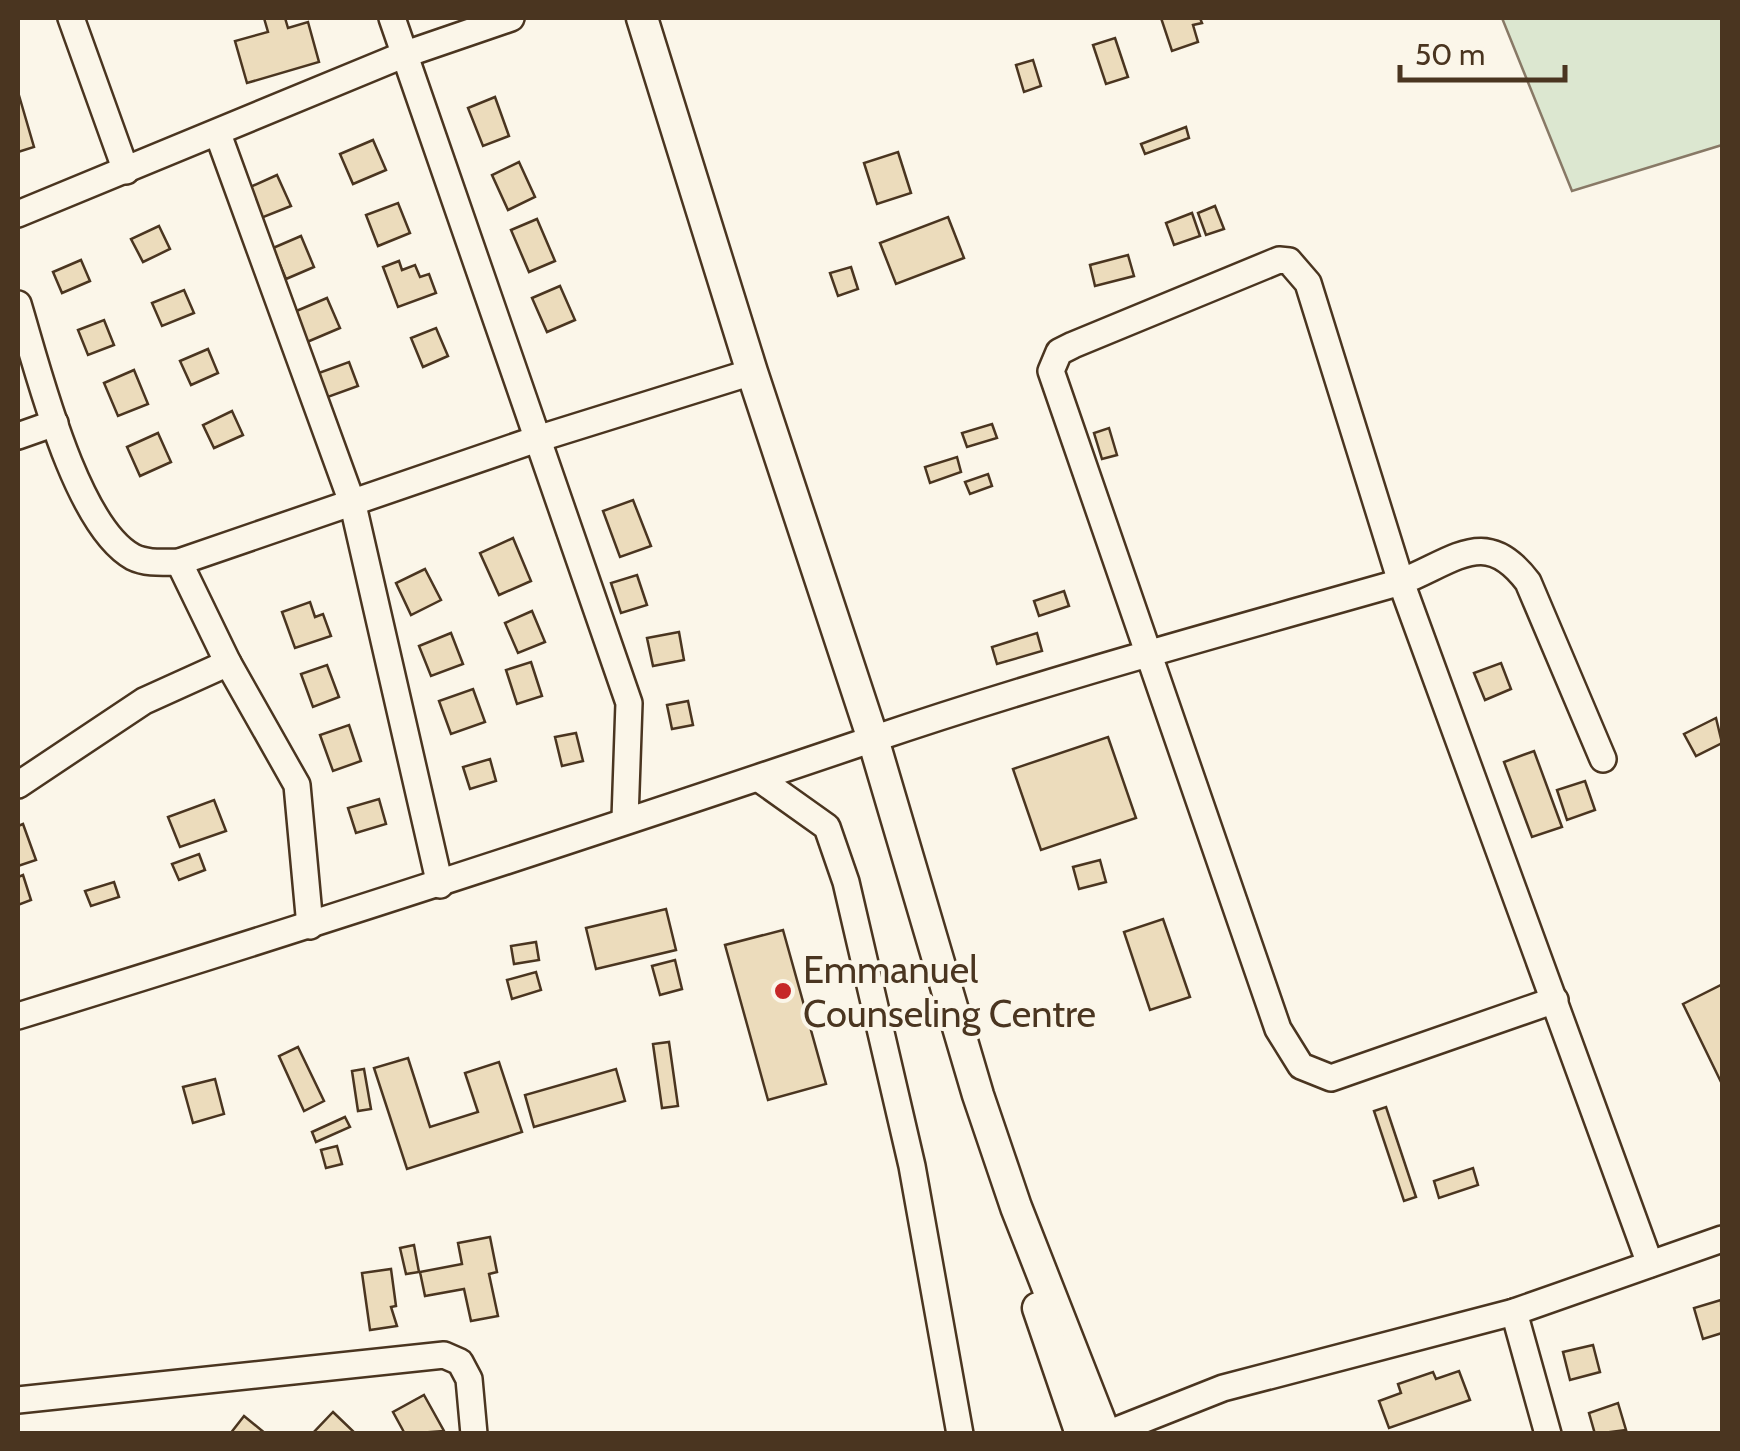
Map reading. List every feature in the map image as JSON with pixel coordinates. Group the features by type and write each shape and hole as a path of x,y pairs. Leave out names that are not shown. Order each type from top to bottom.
{"main road":[{"path":"642,18 752,372 873,739 978,1095 1016,1207 1106,1434"},
{"path":"1016,1207 1028,1275 1081,1434"}],"street":[{"path":"71,18 126,172"},
{"path":"392,18 629,703 625,819"},
{"path":"18,214 402,55 511,18"},
{"path":"218,134 354,505 440,885"},
{"path":"1555,1000 1332,1078 1301,1066 1278,1029 1053,383 1052,361 1073,345 1280,260 1289,261 1308,283 1401,582 1555,1000 1650,1264"},
{"path":"18,304 55,423 87,502 110,538 133,556 152,562 179,562 538,439 752,372"},
{"path":"18,436 55,423"},
{"path":"18,1016 440,885 625,819 762,780 873,739 1146,654 1401,582 1476,552 1496,550 1511,559 1528,582 1603,759"},
{"path":"179,562 228,664 298,785 310,926"},
{"path":"18,784 144,702 228,664"},
{"path":"762,780 827,827 846,882 912,1166 960,1434"},
{"path":"1106,1434 1223,1388 1514,1312 1722,1239"},
{"path":"1514,1312 1548,1434"},
{"path":"18,1400 444,1356 460,1362 469,1379 474,1434"}],"green space":[{"path":"1502,18 1722,18 1722,145 1572,191"}],"building":[{"path":"264,18 285,18 288,28 308,22 319,62 247,83 235,41 268,32"},
{"path":"1161,18 1200,18 1202,23 1193,25 1198,42 1172,51"},
{"path":"1115,38 1128,77 1106,84 1093,45"},
{"path":"1033,60 1041,86 1024,92 1016,65"},
{"path":"18,92 34,147 18,152"},
{"path":"495,97 509,136 483,146 468,108"},
{"path":"1186,127 1189,138 1145,154 1141,144"},
{"path":"373,140 386,170 353,184 340,154"},
{"path":"898,152 911,193 877,204 864,163"},
{"path":"519,162 535,197 508,210 492,175"},
{"path":"277,175 291,206 261,218 248,188"},
{"path":"398,203 410,233 378,246 366,215"},
{"path":"1215,206 1224,229 1206,235 1198,213"},
{"path":"1192,213 1200,236 1174,245 1166,223"},
{"path":"948,217 964,258 896,284 880,243"},
{"path":"537,219 555,261 529,272 511,230"},
{"path":"159,226 170,249 143,262 131,239"},
{"path":"301,236 314,267 286,279 273,248"},
{"path":"1128,255 1134,276 1095,286 1090,265"},
{"path":"81,260 90,281 62,293 53,272"},
{"path":"399,261 402,270 415,265 420,277 429,274 436,293 398,307 383,267"},
{"path":"851,267 858,289 838,296 830,273"},
{"path":"560,286 575,320 547,332 532,298"},
{"path":"184,290 194,313 162,326 152,303"},
{"path":"327,298 340,328 307,342 294,312"},
{"path":"104,320 114,345 88,355 78,330"},
{"path":"436,328 448,356 423,367 411,338"},
{"path":"208,349 218,373 191,385 180,361"},
{"path":"349,362 358,386 325,398 316,374"},
{"path":"134,370 148,404 118,416 104,383"},
{"path":"232,411 243,435 214,448 203,425"},
{"path":"992,424 997,438 967,447 962,433"},
{"path":"1109,428 1117,455 1102,459 1094,433"},
{"path":"158,433 171,462 140,476 127,447"},
{"path":"957,457 961,472 930,483 925,467"},
{"path":"988,474 992,486 970,494 965,482"},
{"path":"633,500 651,546 620,557 603,511"},
{"path":"513,538 531,581 499,595 480,553"},
{"path":"425,569 441,600 411,615 396,583"},
{"path":"637,575 647,605 621,613 611,583"},
{"path":"1064,591 1069,606 1039,616 1034,601"},
{"path":"310,602 315,617 323,614 331,636 295,648 282,612"},
{"path":"532,611 545,642 518,653 505,623"},
{"path":"679,632 684,660 653,666 647,638"},
{"path":"451,633 463,664 431,676 419,646"},
{"path":"1037,633 1042,651 997,664 992,647"},
{"path":"531,662 542,696 517,704 506,670"},
{"path":"1501,663 1511,689 1485,700 1474,673"},
{"path":"327,665 339,697 313,707 301,674"},
{"path":"473,689 485,722 451,734 439,701"},
{"path":"688,701 693,725 672,729 667,705"},
{"path":"1716,718 1722,743 1696,756 1684,734"},
{"path":"349,725 361,761 333,771 320,735"},
{"path":"576,733 583,761 562,766 555,737"},
{"path":"1108,737 1136,818 1041,850 1013,769"},
{"path":"1534,751 1562,827 1532,837 1504,762"},
{"path":"490,759 496,781 470,789 463,767"},
{"path":"1585,781 1595,810 1567,820 1557,790"},
{"path":"379,799 386,824 356,833 348,808"},
{"path":"214,800 226,831 180,847 168,817"},
{"path":"23,824 36,860 18,866 18,826"},
{"path":"199,854 205,870 179,880 172,864"},
{"path":"1100,860 1106,882 1079,889 1073,867"},
{"path":"23,875 31,900 18,905 18,877"},
{"path":"114,882 119,897 91,906 85,891"},
{"path":"666,909 676,950 596,969 586,928"},
{"path":"1163,919 1190,997 1150,1010 1124,932"},
{"path":"783,930 826,1084 768,1100 725,945"},
{"path":"536,942 539,960 514,964 511,946"},
{"path":"675,960 682,989 660,995 652,966"},
{"path":"536,972 541,990 512,999 507,980"},
{"path":"1722,987 1722,1084 1683,1004"},
{"path":"669,1042 678,1106 662,1108 653,1044"},
{"path":"298,1047 324,1101 304,1111 279,1056"},
{"path":"408,1058 430,1127 478,1112 465,1073 499,1062 522,1132 407,1169 374,1068"},
{"path":"364,1069 371,1109 358,1111 352,1071"},
{"path":"616,1069 625,1101 534,1127 525,1095"},
{"path":"215,1079 224,1114 193,1123 183,1087"},
{"path":"1386,1107 1416,1197 1404,1201 1374,1111"},
{"path":"345,1117 350,1127 316,1142 312,1132"},
{"path":"337,1146 342,1164 326,1168 321,1150"},
{"path":"1473,1168 1478,1185 1439,1198 1434,1181"},
{"path":"490,1237 497,1272 489,1274 498,1316 471,1321 464,1289 425,1296 420,1272 462,1264 458,1243"},
{"path":"414,1245 419,1272 406,1274 400,1248"},
{"path":"391,1269 396,1306 391,1307 397,1326 370,1330 362,1273"},
{"path":"1721,1300 1722,1333 1703,1339 1694,1308"},
{"path":"1593,1345 1600,1372 1570,1380 1563,1352"},
{"path":"1459,1371 1470,1400 1389,1428 1379,1401 1401,1393 1398,1384 1433,1372 1436,1379"},
{"path":"424,1395 444,1431 405,1434 393,1412"},
{"path":"1618,1403 1626,1430 1595,1434 1589,1413"},
{"path":"333,1412 356,1434 314,1432"},
{"path":"244,1416 266,1434 230,1434"}],"place":[{"name":"Emmanuel Counseling Centre","path":"783,991"}]}
